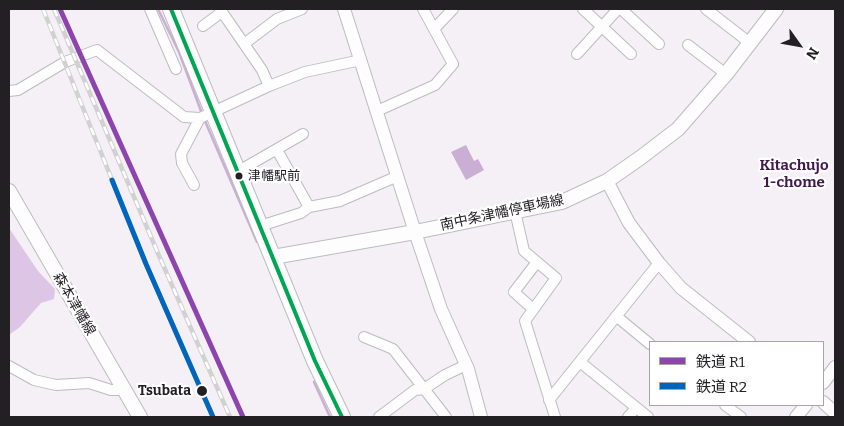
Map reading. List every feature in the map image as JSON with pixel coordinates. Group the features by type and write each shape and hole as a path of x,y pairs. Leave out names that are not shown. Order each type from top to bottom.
{"main road":[{"path":"170,9 206,115 237,172 315,361 342,417"},
{"name":"南中条津幡停車場線","path":"273,257 415,232 562,202 607,181 678,129 726,74 776,9"},
{"name":"森本津幡線","path":"9,191 140,417"}],"street":[{"path":"150,9 176,69"},
{"path":"244,44 277,19 302,9"},
{"path":"344,9 415,232 441,309 466,365 481,417"},
{"path":"377,111 435,85 453,64 422,9"},
{"path":"434,29 453,9"},
{"path":"583,9 631,54"},
{"path":"577,54 620,9 659,44"},
{"path":"706,9 750,43"},
{"path":"203,26 221,10 262,70 269,86"},
{"path":"688,45 726,74"},
{"path":"9,91 18,90 65,62 97,50 184,117 206,115 269,86 305,72 361,60"},
{"path":"194,185 182,163 181,154 206,115"},
{"path":"237,172 303,134"},
{"path":"277,150 308,207"},
{"path":"260,226 302,213 308,207 340,202 398,176"},
{"path":"607,181 629,223 659,263 682,288 748,341"},
{"path":"515,211 524,250 556,278 525,320 555,417"},
{"path":"533,309 514,292 537,262"},
{"path":"550,400 659,263"},
{"path":"616,316 649,343"},
{"path":"364,337 393,350 446,417"},
{"path":"580,362 648,417"},
{"path":"379,417 415,390 424,389 445,375 466,365"},
{"path":"9,366 28,378 41,381 66,385 89,383 111,390 124,390"},
{"path":"824,382 835,367"},
{"path":"824,403 835,412"},
{"path":"726,406 741,417"},
{"path":"796,417 805,406"},
{"path":"628,417 636,408"}],"shaded area":[{"path":"466,145 474,161 478,159 484,170 466,180 451,152"},
{"path":"9,228 38,271 55,289 54,299 41,303 20,327 9,335"}],"waterway":[{"path":"158,9 179,52 201,111"},
{"path":"205,121 257,242"},
{"path":"314,382 330,417"}],"railway":[{"path":"43,9 146,264 213,417"},
{"path":"54,9 230,417"}],"rail line":[{"name":"R1","path":"60,9 243,417"},
{"name":"R2","path":"112,180 146,264 213,417"}],"transit line":[{"path":"171,9 315,361 342,417"}],"place":[{"name":"津幡駅前","path":"239,176"},
{"name":"Tsubata","path":"202,391"}],"district":[{"name":"Kitachujo 1-chome","path":"794,174"}]}
